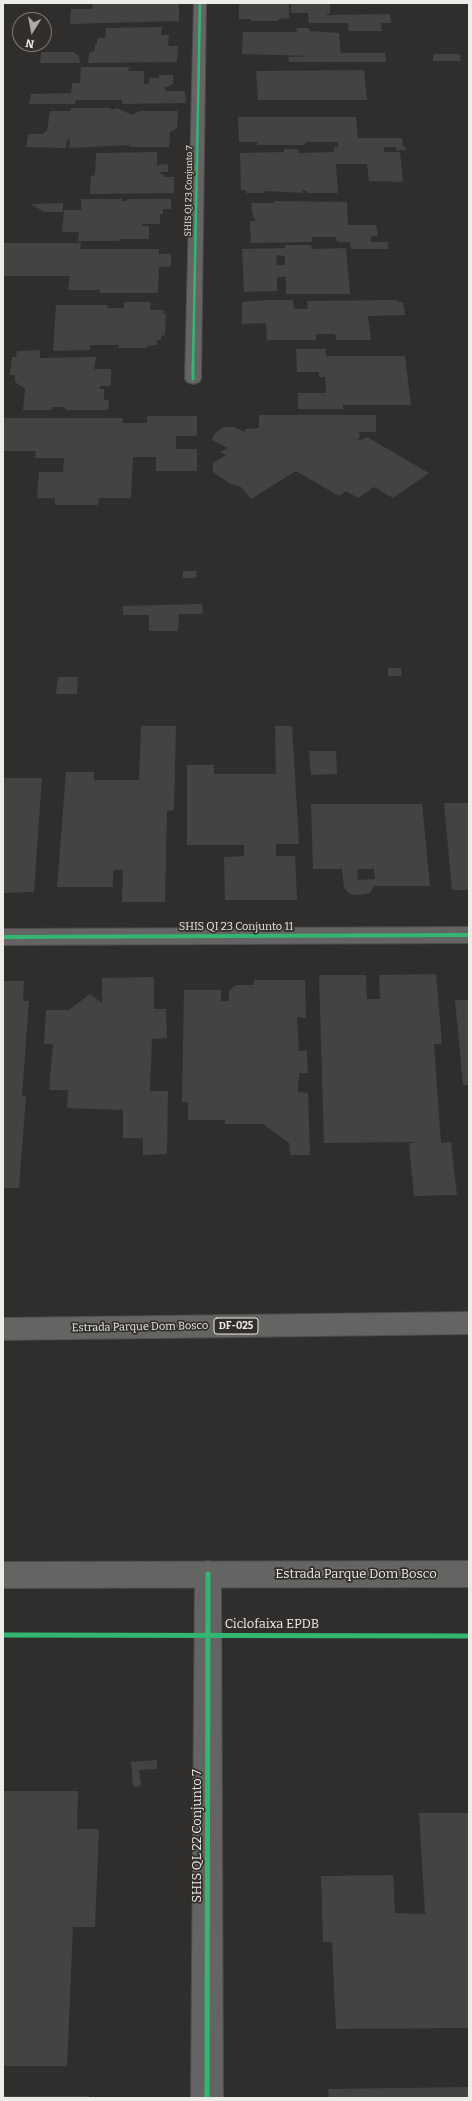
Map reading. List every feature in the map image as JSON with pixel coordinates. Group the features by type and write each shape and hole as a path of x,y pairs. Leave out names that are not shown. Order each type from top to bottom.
{"main road":[{"name":"Estrada Parque Dom Bosco","path":"3,1329 469,1323"},
{"name":"Estrada Parque Dom Bosco","path":"3,1575 469,1574"}],"street":[{"name":"SHIS QI 23 Conjunto 7","path":"193,379 200,3"},
{"name":"SHIS QI 23 Conjunto 11","path":"3,937 469,935"},
{"name":"SHIS QL 22 Conjunto 7","path":"207,2098 208,1574"}],"building":[{"path":"93,3 179,3 179,21 70,24 71,9 92,9"},
{"path":"289,3 289,18 278,19 278,21 251,21 251,19 239,19 239,4"},
{"path":"291,3 330,3 330,14 327,13 327,15 390,14 391,23 381,23 382,31 349,31 348,23 309,23 308,13 291,13"},
{"path":"162,27 161,35 169,35 168,46 178,46 177,62 88,63 89,53 95,50 97,38 105,38 106,28"},
{"path":"296,28 309,28 309,31 339,33 341,53 385,53 386,62 289,62 288,57 312,56 242,54 243,32 297,32"},
{"path":"41,52 73,52 79,56 80,63 40,63"},
{"path":"433,54 460,54 461,61 433,61"},
{"path":"81,67 129,67 128,71 144,71 144,84 149,84 149,78 159,78 159,75 173,75 173,84 165,87 165,91 185,91 186,103 122,104 122,100 76,100 75,104 29,104 31,94 71,93 72,83 80,83"},
{"path":"364,70 367,100 258,100 256,71"},
{"path":"71,108 110,108 112,110 117,108 132,115 140,111 178,111 177,128 170,132 169,147 129,147 129,145 69,148 70,139 67,140 66,148 26,147 28,134 42,134 47,131 50,111 71,111"},
{"path":"238,117 356,117 358,138 402,138 403,146 405,146 406,150 396,150 396,147 384,147 384,152 400,152 403,182 369,181 367,164 336,164 338,193 307,193 307,191 303,190 303,193 265,191 265,193 246,193 246,190 241,190 240,153 284,152 284,149 298,149 298,153 334,152 334,147 338,147 338,142 305,142 305,145 257,145 257,142 239,142"},
{"path":"157,152 157,165 168,164 168,172 160,172 160,174 163,174 164,177 174,177 174,193 90,194 91,176 95,175 96,153"},
{"path":"81,199 122,199 122,201 127,201 128,199 171,199 171,209 163,209 163,214 160,214 160,224 142,224 142,226 149,226 149,239 78,241 79,232 62,232 64,210 81,210"},
{"path":"274,201 347,202 348,225 376,225 378,236 371,236 371,242 388,242 388,249 351,249 350,242 337,242 336,237 312,237 312,242 251,243 250,221 255,221 255,218 253,218 251,203 274,203"},
{"path":"63,203 63,212 44,212 31,204"},
{"path":"3,243 81,243 80,249 159,249 159,254 171,254 171,266 159,267 158,293 100,293 100,290 68,290 70,276 3,276"},
{"path":"285,245 311,245 312,249 346,248 350,294 286,294 286,277 277,277 277,291 244,292 242,249 285,248","holes":["276,255 285,256 285,265 277,265"]},
{"path":"293,300 294,309 308,309 307,301 397,300 397,302 403,302 405,315 368,316 371,340 336,340 335,334 316,334 316,340 267,340 266,323 242,324 242,302"},
{"path":"124,302 151,302 150,310 164,310 163,314 166,314 165,335 161,336 161,340 157,340 157,345 147,346 147,348 118,348 119,345 90,345 90,350 53,351 56,305 108,305 107,308 124,308"},
{"path":"296,349 326,349 326,356 405,356 411,405 343,405 343,409 298,409 298,393 326,393 325,377 319,377 319,372 297,372"},
{"path":"40,350 40,358 96,357 94,369 111,369 111,386 100,386 100,389 104,389 104,400 109,400 108,410 65,410 65,407 52,407 52,410 23,410 25,389 15,382 15,375 10,375 12,357 16,357 17,351"},
{"path":"259,415 376,415 376,432 359,432 360,438 356,438 360,440 367,437 429,473 393,498 374,487 358,498 346,491 339,496 296,471 251,499 241,487 229,483 213,472 213,463 226,455 220,452 228,448 212,440 214,434 223,427 233,427 245,432 245,429 259,428"},
{"path":"147,416 197,416 197,436 176,436 176,449 197,449 197,471 156,471 156,457 135,457 133,458 131,498 99,498 98,505 55,505 55,498 37,498 39,472 63,472 64,458 35,458 36,451 3,451 3,418 123,418 122,423 147,423"},
{"path":"183,571 197,571 196,578 183,578"},
{"path":"202,604 203,614 179,614 178,631 149,631 149,615 123,615 123,606"},
{"path":"388,668 401,668 402,676 388,676"},
{"path":"58,677 78,677 77,694 56,694"},
{"path":"141,726 176,726 174,810 167,811 165,902 122,902 123,870 113,870 113,887 57,887 66,772 94,772 94,780 139,780"},
{"path":"275,726 292,726 299,844 276,844 276,856 295,856 297,900 225,900 224,857 244,856 244,845 187,845 187,765 214,765 214,774 276,774"},
{"path":"309,751 336,751 337,774 311,775"},
{"path":"3,778 42,778 34,892 3,893"},
{"path":"444,803 469,803 469,890 452,890"},
{"path":"311,804 422,804 430,886 374,886 370,893 359,895 350,894 344,888 342,869 313,869","holes":["357,869 374,869 375,879 358,880"]},
{"path":"436,974 442,1044 434,1044 441,1143 451,1142 457,1195 414,1196 409,1143 421,1142 324,1143 319,975 366,975 367,999 380,999 379,975"},
{"path":"154,977 154,1009 166,1009 167,1038 152,1039 150,1091 168,1091 167,1154 143,1155 143,1138 123,1138 123,1110 67,1108 68,1090 49,1090 53,1044 44,1044 46,1010 69,1010 90,994 102,1003 102,978"},
{"path":"254,980 305,980 306,1018 297,1017 299,1051 307,1051 308,1073 299,1073 298,1092 308,1093 310,1155 290,1155 289,1143 263,1124 225,1124 225,1120 188,1120 188,1102 182,1102 184,990 221,990 221,1001 229,1001 229,991 236,985 254,985"},
{"path":"3,981 24,981 23,1001 29,1001 22,1096 26,1096 19,1188 3,1188"},
{"path":"455,1000 469,1000 469,1085 463,1085"},
{"path":"157,1760 157,1769 139,1770 141,1786 133,1787 131,1762"},
{"path":"3,1791 78,1791 77,1829 99,1829 95,1927 73,1927 67,2066 3,2066"},
{"path":"419,1813 469,1813 469,2028 336,2029 332,1942 323,1942 321,1876 393,1875 395,1913 425,1914"},
{"path":"469,2087 469,2098 329,2098 328,2089"},
{"path":"3,2096 89,2096 89,2098 3,2098"}],"cycle path":[{"path":"193,379 200,3"},
{"path":"3,937 469,935"},
{"path":"207,2098 208,1574"},
{"name":"Ciclofaixa EPDB","path":"3,1635 207,1634 469,1636"}]}
